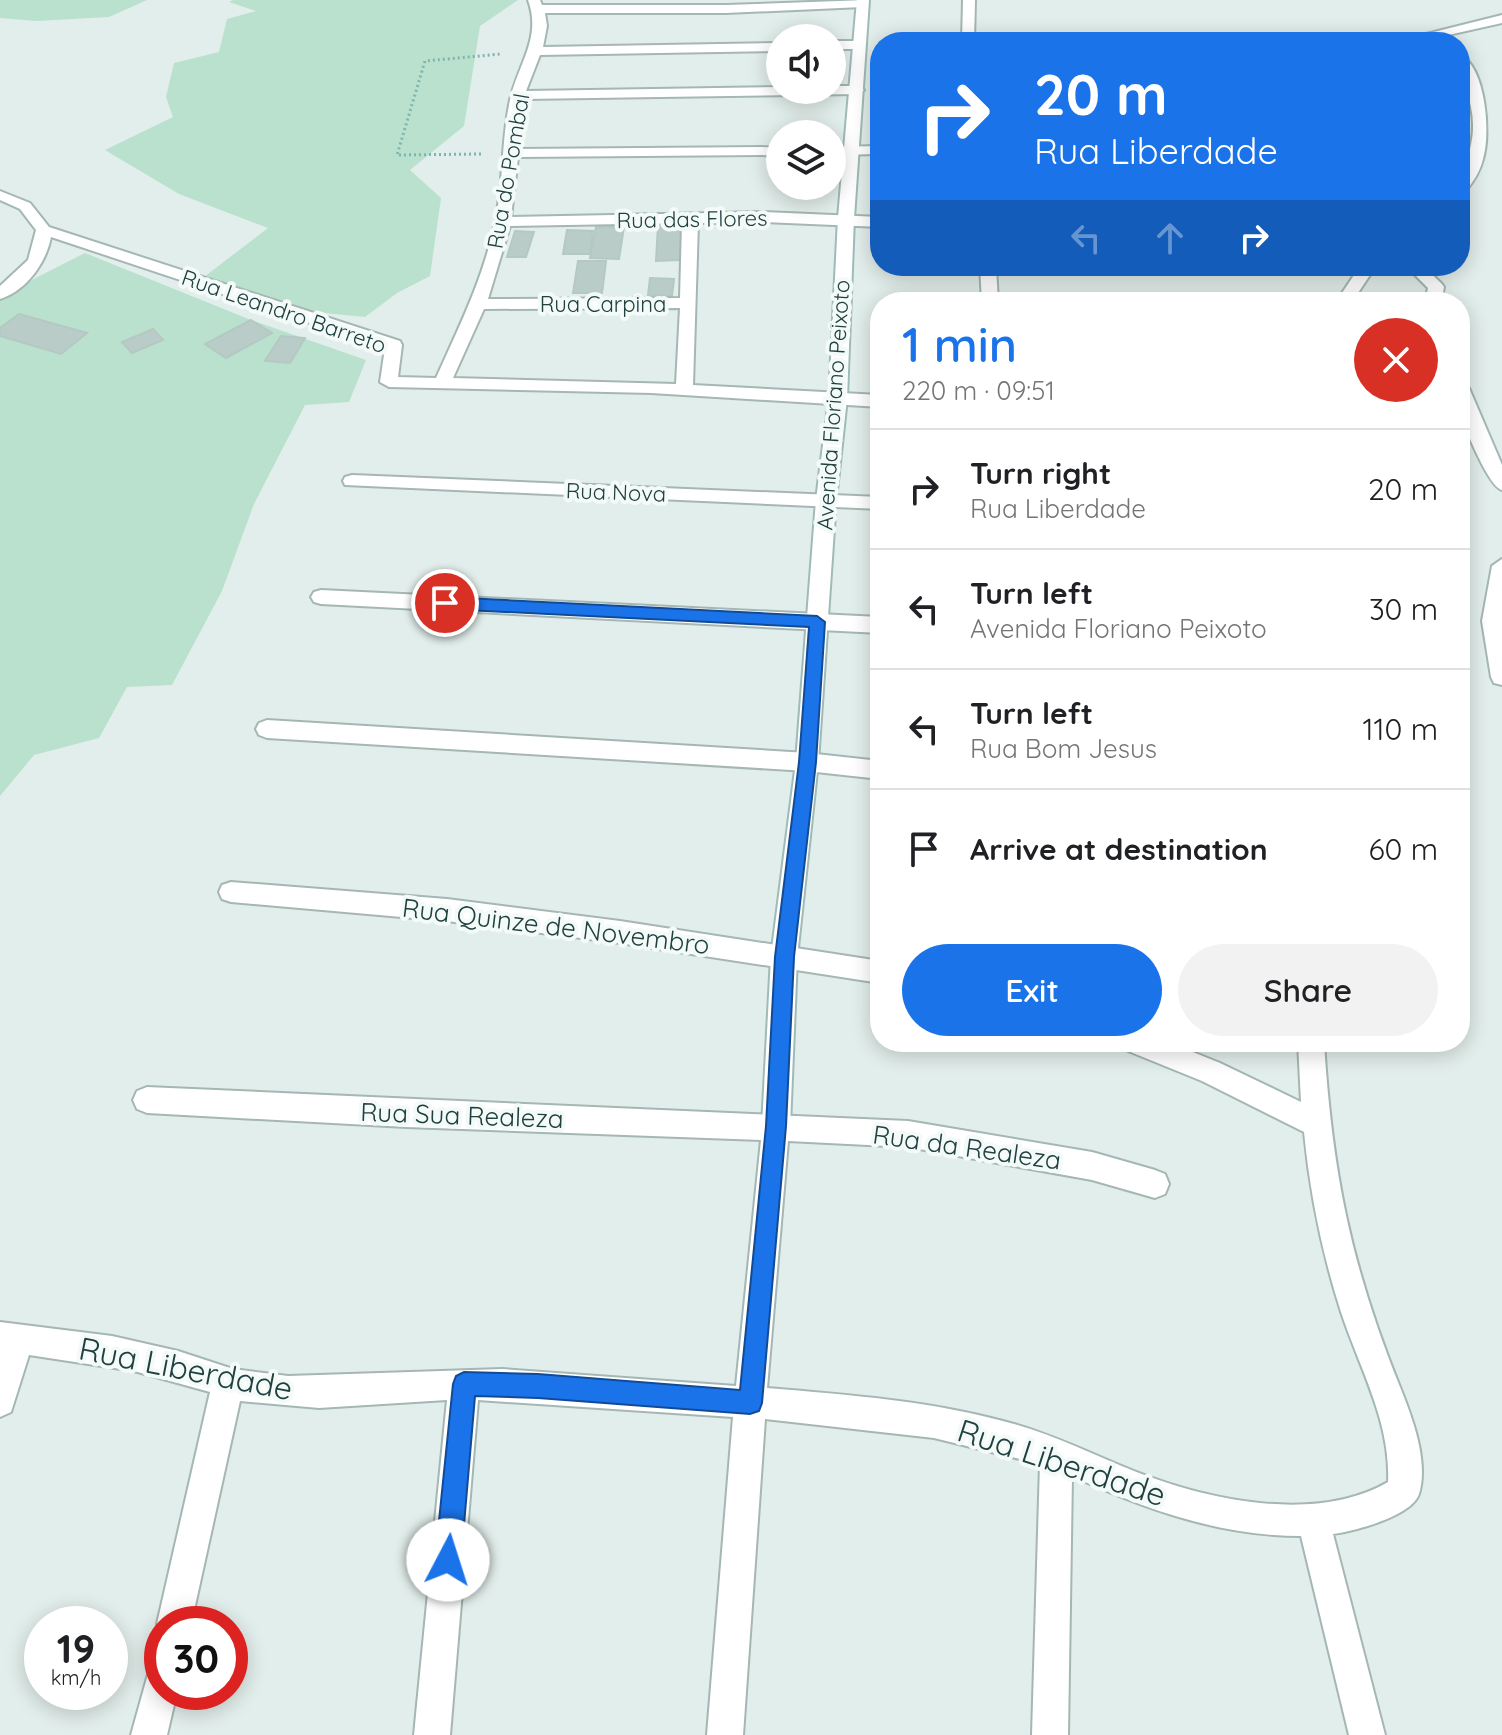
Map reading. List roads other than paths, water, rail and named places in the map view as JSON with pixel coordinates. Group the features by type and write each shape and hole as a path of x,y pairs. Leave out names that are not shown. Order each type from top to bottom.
{"street":[{"path":"968,32 969,0"},
{"path":"536,4 726,9 863,2"},
{"name":"Avenida Floriano Peixoto","path":"846,134 857,90 863,2"},
{"name":"Rua do Pombal","path":"442,383 479,304 503,222 518,95 538,51 536,4"},
{"path":"1463,32 1502,19"},
{"path":"846,45 860,45"},
{"path":"538,51 766,47"},
{"path":"1470,74 1479,101 1480,126 1476,157 1470,172"},
{"path":"518,95 857,90"},
{"path":"846,150 870,150"},
{"path":"510,153 766,151"},
{"path":"0,195 25,206 44,230 42,254 22,279 0,294"},
{"name":"Avenida Floriano Peixoto","path":"725,1735 750,1403 776,1126 784,957 807,762 826,500 838,398 845,200"},
{"name":"Rua das Flores","path":"503,222 846,218 870,221"},
{"path":"688,303 690,219"},
{"name":"Rua Leandro Barreto","path":"44,230 394,345 389,382 684,390 870,400"},
{"path":"1424,276 1436,287 1435,292"},
{"name":"Rua Carpina","path":"479,304 688,303 684,390"},
{"path":"1470,411 1502,484"},
{"name":"Rua Nova","path":"352,481 870,502"},
{"path":"1502,566 1493,591 1491,614 1492,647 1502,677"},
{"path":"321,597 870,625"},
{"path":"267,729 807,762 870,769"},
{"name":"Rua Quinze de Novembro","path":"231,892 447,910 870,970"},
{"path":"1162,1052 1211,1072 1315,1123 1311,1052"},
{"name":"Rua Sua Realeza","path":"147,1100 406,1114 776,1126"},
{"name":"Rua Liberdade","path":"9,1338 94,1347 181,1367 228,1383 294,1392 350,1393 464,1384 538,1386 894,1415 967,1426 1056,1454 1148,1493 1246,1517 1314,1522 1370,1510 1391,1501 1404,1491 1406,1469 1403,1439 1342,1267 1315,1123"},
{"name":"Rua da Realeza","path":"776,1126 908,1134 1092,1166 1155,1184"},
{"path":"0,1401 9,1338"},
{"path":"178,1606 228,1383"},
{"path":"432,1735 464,1384"},
{"path":"1050,1735 1056,1454"},
{"path":"1314,1522 1367,1735"},
{"path":"149,1735 155,1710"}]}
